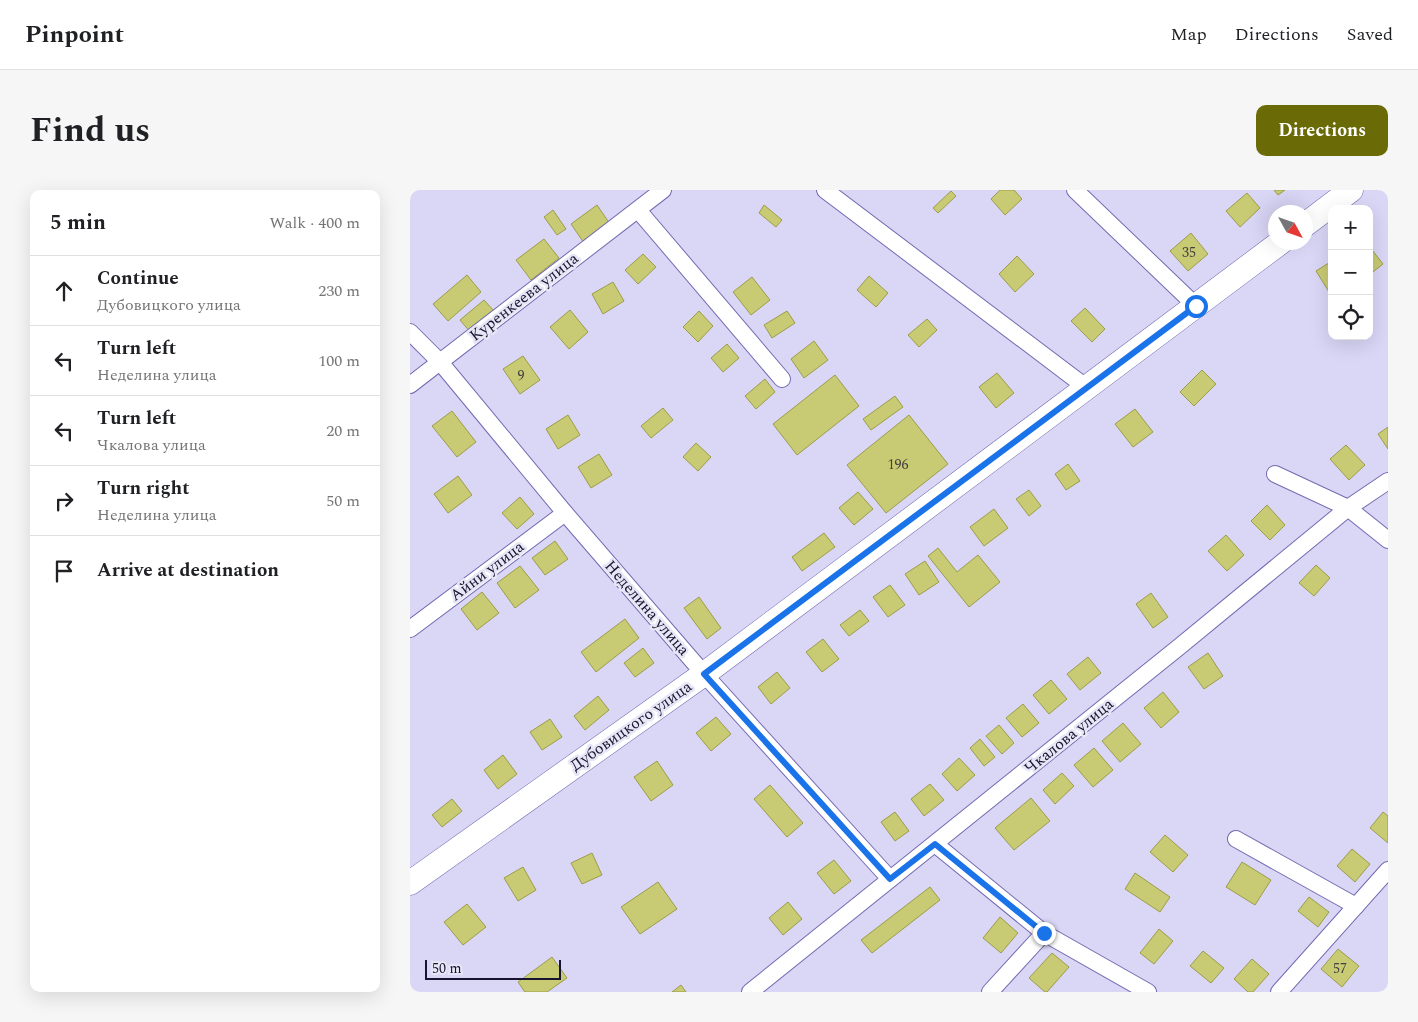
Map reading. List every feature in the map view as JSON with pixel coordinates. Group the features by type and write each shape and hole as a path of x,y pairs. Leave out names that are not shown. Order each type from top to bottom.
{"street":[{"name":"Куренкеева улица","path":"410,385 663,190"},
{"path":"825,190 1087,388"},
{"path":"1075,190 1196,306"},
{"path":"1313,219 1351,190"},
{"path":"638,210 782,379"},
{"name":"Дубовицкого улица","path":"410,883 704,674 1270,250"},
{"name":"Неделина улица","path":"410,332 440,362 565,513 704,674 890,879"},
{"path":"1275,474 1348,508 1388,540"},
{"name":"Чкалова улица","path":"750,992 1348,508 1388,481"},
{"name":"Айни улица","path":"410,629 565,513"},
{"path":"1236,839 1356,906"},
{"path":"935,844 1044,933 1148,992"},
{"path":"1279,992 1388,870"},
{"path":"990,992 1044,933"}],"building":[{"path":"1000,190 1014,190 1022,199 1005,215 991,199"},
{"path":"1274,190 1285,190 1278,195"},
{"path":"951,191 956,196 938,213 933,208"},
{"path":"1247,193 1260,208 1240,227 1226,211"},
{"path":"597,205 610,224 584,243 571,224"},
{"path":"764,205 782,220 776,227 759,213"},
{"path":"553,210 566,229 557,235 544,217"},
{"path":"1191,233 1208,254 1188,271 1170,251"},
{"path":"544,239 559,258 531,280 516,260"},
{"path":"1373,251 1383,264 1373,272"},
{"path":"643,254 656,267 638,284 625,270"},
{"path":"1017,256 1034,274 1015,292 999,274"},
{"path":"1328,264 1328,290 1316,271"},
{"path":"467,275 481,292 448,321 433,304"},
{"path":"869,276 888,293 876,307 857,290"},
{"path":"752,277 770,300 751,315 733,292"},
{"path":"613,282 624,301 603,314 592,294"},
{"path":"484,300 495,312 471,333 460,320"},
{"path":"1085,308 1105,329 1092,342 1071,321"},
{"path":"570,310 588,332 569,349 550,327"},
{"path":"699,311 713,326 698,342 683,327"},
{"path":"787,311 795,323 772,338 764,325"},
{"path":"927,319 937,330 919,347 908,335"},
{"path":"814,341 828,360 804,378 791,359"},
{"path":"727,344 739,358 723,372 711,358"},
{"path":"523,356 540,380 520,394 503,369"},
{"path":"1202,370 1216,384 1194,406 1180,392"},
{"path":"997,373 1014,393 996,408 979,387"},
{"path":"835,375 859,406 797,455 773,424"},
{"path":"765,379 775,392 756,409 745,396"},
{"path":"895,396 903,407 871,430 863,419"},
{"path":"663,408 673,420 651,438 641,426"},
{"path":"1135,409 1153,432 1133,447 1115,424"},
{"path":"452,411 476,442 457,457 432,426"},
{"path":"568,415 580,435 558,449 546,429"},
{"path":"909,415 948,464 886,513 847,465"},
{"path":"1388,427 1388,449 1378,434"},
{"path":"696,443 711,457 698,471 683,457"},
{"path":"1346,445 1365,465 1349,480 1330,459"},
{"path":"599,454 612,475 591,488 578,467"},
{"path":"1068,464 1080,481 1066,490 1055,474"},
{"path":"458,476 472,495 448,513 434,494"},
{"path":"1029,490 1041,506 1029,516 1016,499"},
{"path":"858,492 873,509 854,525 839,508"},
{"path":"520,497 534,514 517,529 502,513"},
{"path":"1267,505 1285,525 1270,540 1251,521"},
{"path":"994,509 1008,528 984,546 970,527"},
{"path":"824,533 835,547 802,571 792,557"},
{"path":"1226,535 1244,555 1227,571 1208,551"},
{"path":"555,541 568,559 545,575 532,558"},
{"path":"938,548 957,572 978,555 1000,582 969,607 928,556"},
{"path":"925,561 939,582 919,595 905,574"},
{"path":"1316,565 1330,578 1314,596 1299,583"},
{"path":"520,566 539,590 515,608 497,583"},
{"path":"890,585 905,605 888,617 873,597"},
{"path":"482,592 499,613 477,630 461,609"},
{"path":"1151,593 1168,617 1153,628 1136,604"},
{"path":"699,597 721,628 707,639 684,608"},
{"path":"860,610 869,621 849,636 840,625"},
{"path":"625,619 639,638 596,672 581,652"},
{"path":"823,639 839,659 822,672 806,652"},
{"path":"643,648 654,663 635,677 624,663"},
{"path":"1208,653 1223,676 1204,689 1188,667"},
{"path":"1088,657 1101,673 1080,690 1067,674"},
{"path":"777,672 790,688 771,704 758,687"},
{"path":"1051,680 1067,699 1049,714 1033,695"},
{"path":"1163,692 1179,712 1161,728 1144,708"},
{"path":"598,696 609,710 585,730 574,716"},
{"path":"1023,704 1039,723 1022,737 1006,718"},
{"path":"716,717 731,734 711,751 696,733"},
{"path":"550,719 562,737 542,750 530,732"},
{"path":"1123,723 1141,744 1120,762 1102,741"},
{"path":"999,725 1014,743 1002,754 986,736"},
{"path":"980,739 995,757 984,766 970,748"},
{"path":"1094,748 1113,770 1093,787 1074,765"},
{"path":"503,755 517,774 498,789 484,770"},
{"path":"959,758 975,775 957,791 942,774"},
{"path":"657,761 673,785 651,801 634,777"},
{"path":"1062,773 1074,786 1055,804 1043,790"},
{"path":"930,784 944,800 924,816 911,799"},
{"path":"770,785 803,823 787,837 754,799"},
{"path":"1031,798 1050,821 1014,850 995,828"},
{"path":"452,799 462,811 442,827 432,815"},
{"path":"895,812 909,831 895,841 881,822"},
{"path":"1383,812 1388,816 1388,843 1370,828"},
{"path":"1165,835 1188,855 1173,872 1150,852"},
{"path":"1352,849 1370,864 1355,882 1337,866"},
{"path":"592,853 602,875 582,884 571,863"},
{"path":"834,860 851,881 834,894 817,873"},
{"path":"1242,862 1271,880 1255,905 1226,887"},
{"path":"523,867 536,890 518,901 504,878"},
{"path":"1135,873 1170,897 1160,912 1125,889"},
{"path":"658,882 677,909 640,934 621,907"},
{"path":"930,887 940,900 872,953 861,940"},
{"path":"1309,897 1329,912 1318,927 1298,911"},
{"path":"788,902 802,919 783,935 769,918"},
{"path":"467,904 486,927 463,945 444,922"},
{"path":"1000,917 1018,933 1001,953 983,938"},
{"path":"1159,929 1173,941 1154,964 1140,953"},
{"path":"1338,949 1359,966 1342,987 1321,969"},
{"path":"1203,951 1224,968 1211,983 1190,966"},
{"path":"1052,953 1069,967 1045,992 1029,978"},
{"path":"552,957 567,978 547,992 525,992 518,982"},
{"path":"1252,959 1269,974 1253,992 1248,992 1234,979"},
{"path":"681,985 686,992 672,992"}],"route":[{"path":"1044,933 935,844 890,879 704,674 1196,306"}]}
